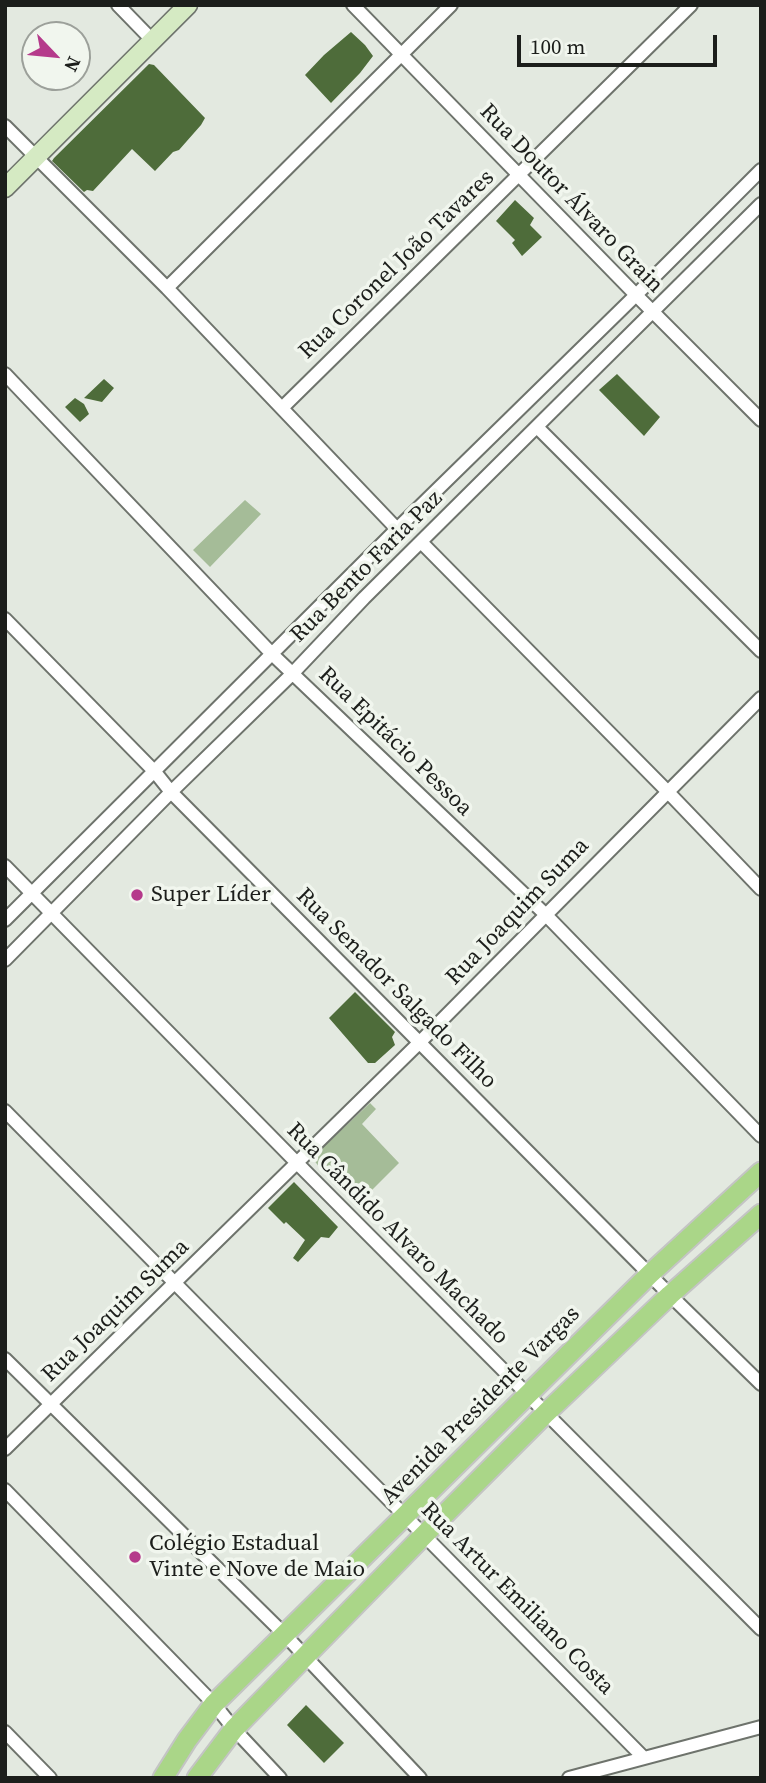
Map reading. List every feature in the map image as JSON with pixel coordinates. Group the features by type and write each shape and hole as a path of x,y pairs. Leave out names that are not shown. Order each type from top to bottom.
{"main road":[{"path":"5,188 188,5"},
{"name":"Avenida Presidente Vargas","path":"163,1778 214,1704 650,1274 761,1172"},
{"path":"197,1778 234,1729 425,1534 547,1413 761,1214"}],"street":[{"path":"118,5 153,41"},
{"name":"Rua Doutor Álvaro Grain","path":"353,5 761,420"},
{"path":"167,288 451,5"},
{"name":"Rua Coronel João Tavares","path":"282,408 691,5"},
{"path":"5,126 167,288 397,529"},
{"name":"Rua Bento Faria Paz","path":"5,920 761,170"},
{"name":"Rua Bento Faria Paz","path":"5,960 761,205"},
{"name":"Rua Epitácio Pessoa","path":"5,374 272,654 545,914 761,1136"},
{"path":"537,427 761,651"},
{"path":"421,542 761,889"},
{"name":"Rua Senador Salgado Filho","path":"5,619 419,1043 761,1384"},
{"name":"Rua Joaquim Suma","path":"5,1450 419,1043 761,698"},
{"name":"Rua Cândido Alvaro Machado","path":"5,866 761,1629"},
{"name":"Rua Artur Emiliano Costa","path":"5,1111 645,1758"},
{"path":"5,1359 285,1635 420,1778"},
{"path":"5,1490 214,1704 280,1778"},
{"path":"569,1778 761,1727"},
{"path":"5,1732 50,1778"}],"green space":[{"path":"245,500 261,514 210,567 193,550"},
{"path":"370,1103 376,1109 362,1124 399,1163 357,1205 314,1160 315,1155"}],"building":[{"path":"351,32 373,56 331,103 305,75"},
{"path":"149,64 154,65 205,118 179,150 173,152 155,171 132,149 93,191 84,192 52,161"},
{"path":"515,200 534,218 530,225 542,237 522,256 512,243 515,240 496,221"},
{"path":"617,374 660,417 644,436 599,390"},
{"path":"104,379 114,388 102,402 84,398"},
{"path":"75,398 84,404 89,414 80,422 65,407"},
{"path":"355,992 395,1032 392,1037 395,1045 375,1063 368,1063 329,1018"},
{"path":"294,1182 338,1227 329,1238 321,1237 298,1262 293,1258 305,1240 268,1208"},
{"path":"306,1705 344,1743 324,1763 287,1725"}],"place":[{"name":"Super Líder","path":"137,895"},
{"name":"Colégio Estadual Vinte e Nove de Maio","path":"135,1557"}]}
